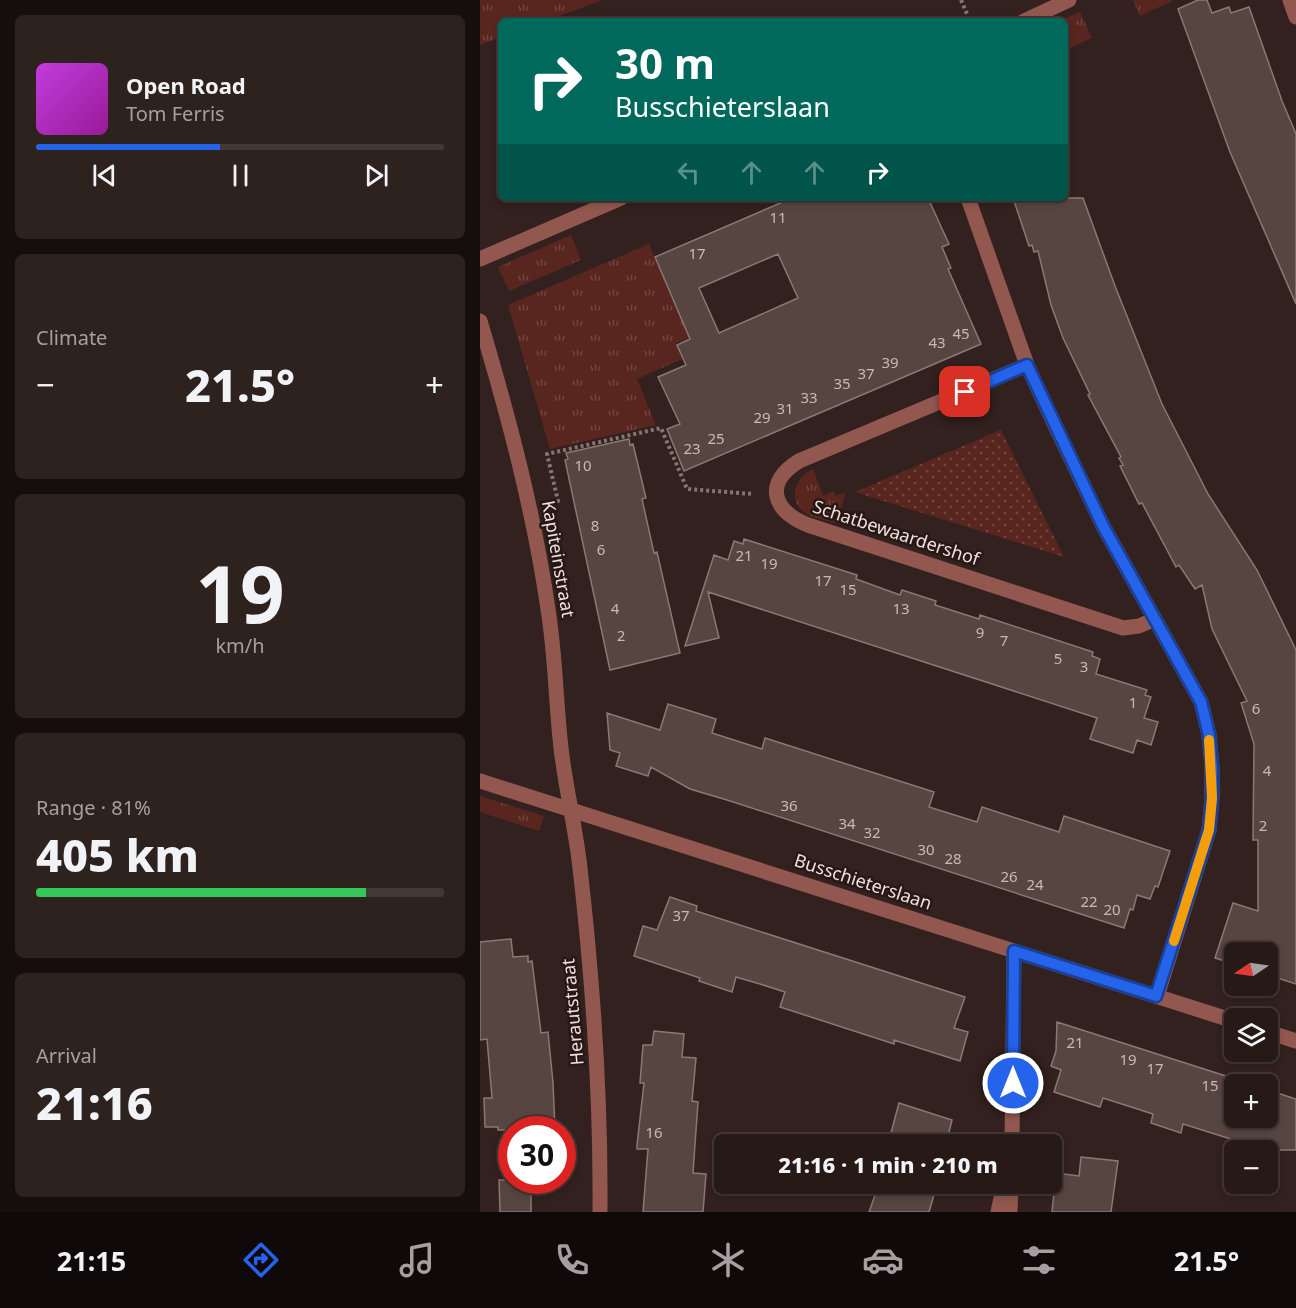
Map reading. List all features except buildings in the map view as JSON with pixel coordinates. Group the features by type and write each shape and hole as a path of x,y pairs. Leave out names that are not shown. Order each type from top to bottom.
{"street":[{"path":"1031,18 1070,0"},
{"path":"1290,0 1296,17"},
{"path":"480,259 614,201"},
{"path":"969,201 1027,365 1098,516 1201,702 1209,735 1212,798 1209,830 1156,996"},
{"name":"Kapiteinstraat","path":"480,321 510,422 530,508 549,616 562,754 571,810"},
{"path":"777,495 781,475 788,467 799,461 1027,365"},
{"name":"Schatbewaardershof","path":"777,495 780,506 787,515 830,533 1123,627 1139,626 1155,619"},
{"name":"Busschieterslaan","path":"480,781 1224,1018"},
{"name":"Herautstraat","path":"571,810 580,867 596,1044 600,1103 600,1212"},
{"path":"1012,1134 1014,951"},
{"path":"1278,1035 1296,1041"},
{"path":"998,1212 1002,1194"},
{"path":"1010,1212 1011,1194"}],"path":[{"path":"961,0 969,18"},
{"path":"530,508 558,501 547,454 661,428 687,489 777,495"}],"green space":[{"path":"480,0 603,0 553,18 498,18 498,38 480,45"},
{"path":"1133,0 1171,0 1172,1 1140,16"},
{"path":"1080,12 1092,38 1068,49 1068,18 1066,18"},
{"path":"571,235 581,260 509,291 498,267"},
{"path":"649,244 689,338 676,343 682,359 637,379 656,425 550,449 508,305"},
{"path":"1001,430 1064,557 855,492"},
{"path":"813,469 823,496 834,491 836,496 844,493 836,523 804,512 796,501 798,483 807,472"},
{"path":"480,796 544,816 539,831 480,812"}],"slow traffic":[{"path":"1174,941 1209,830 1212,798 1209,740"}],"route":[{"path":"965,392 1027,365 1103,526 1201,702 1209,735 1212,767 1209,830 1156,996 1014,951 1013,1083"}]}
